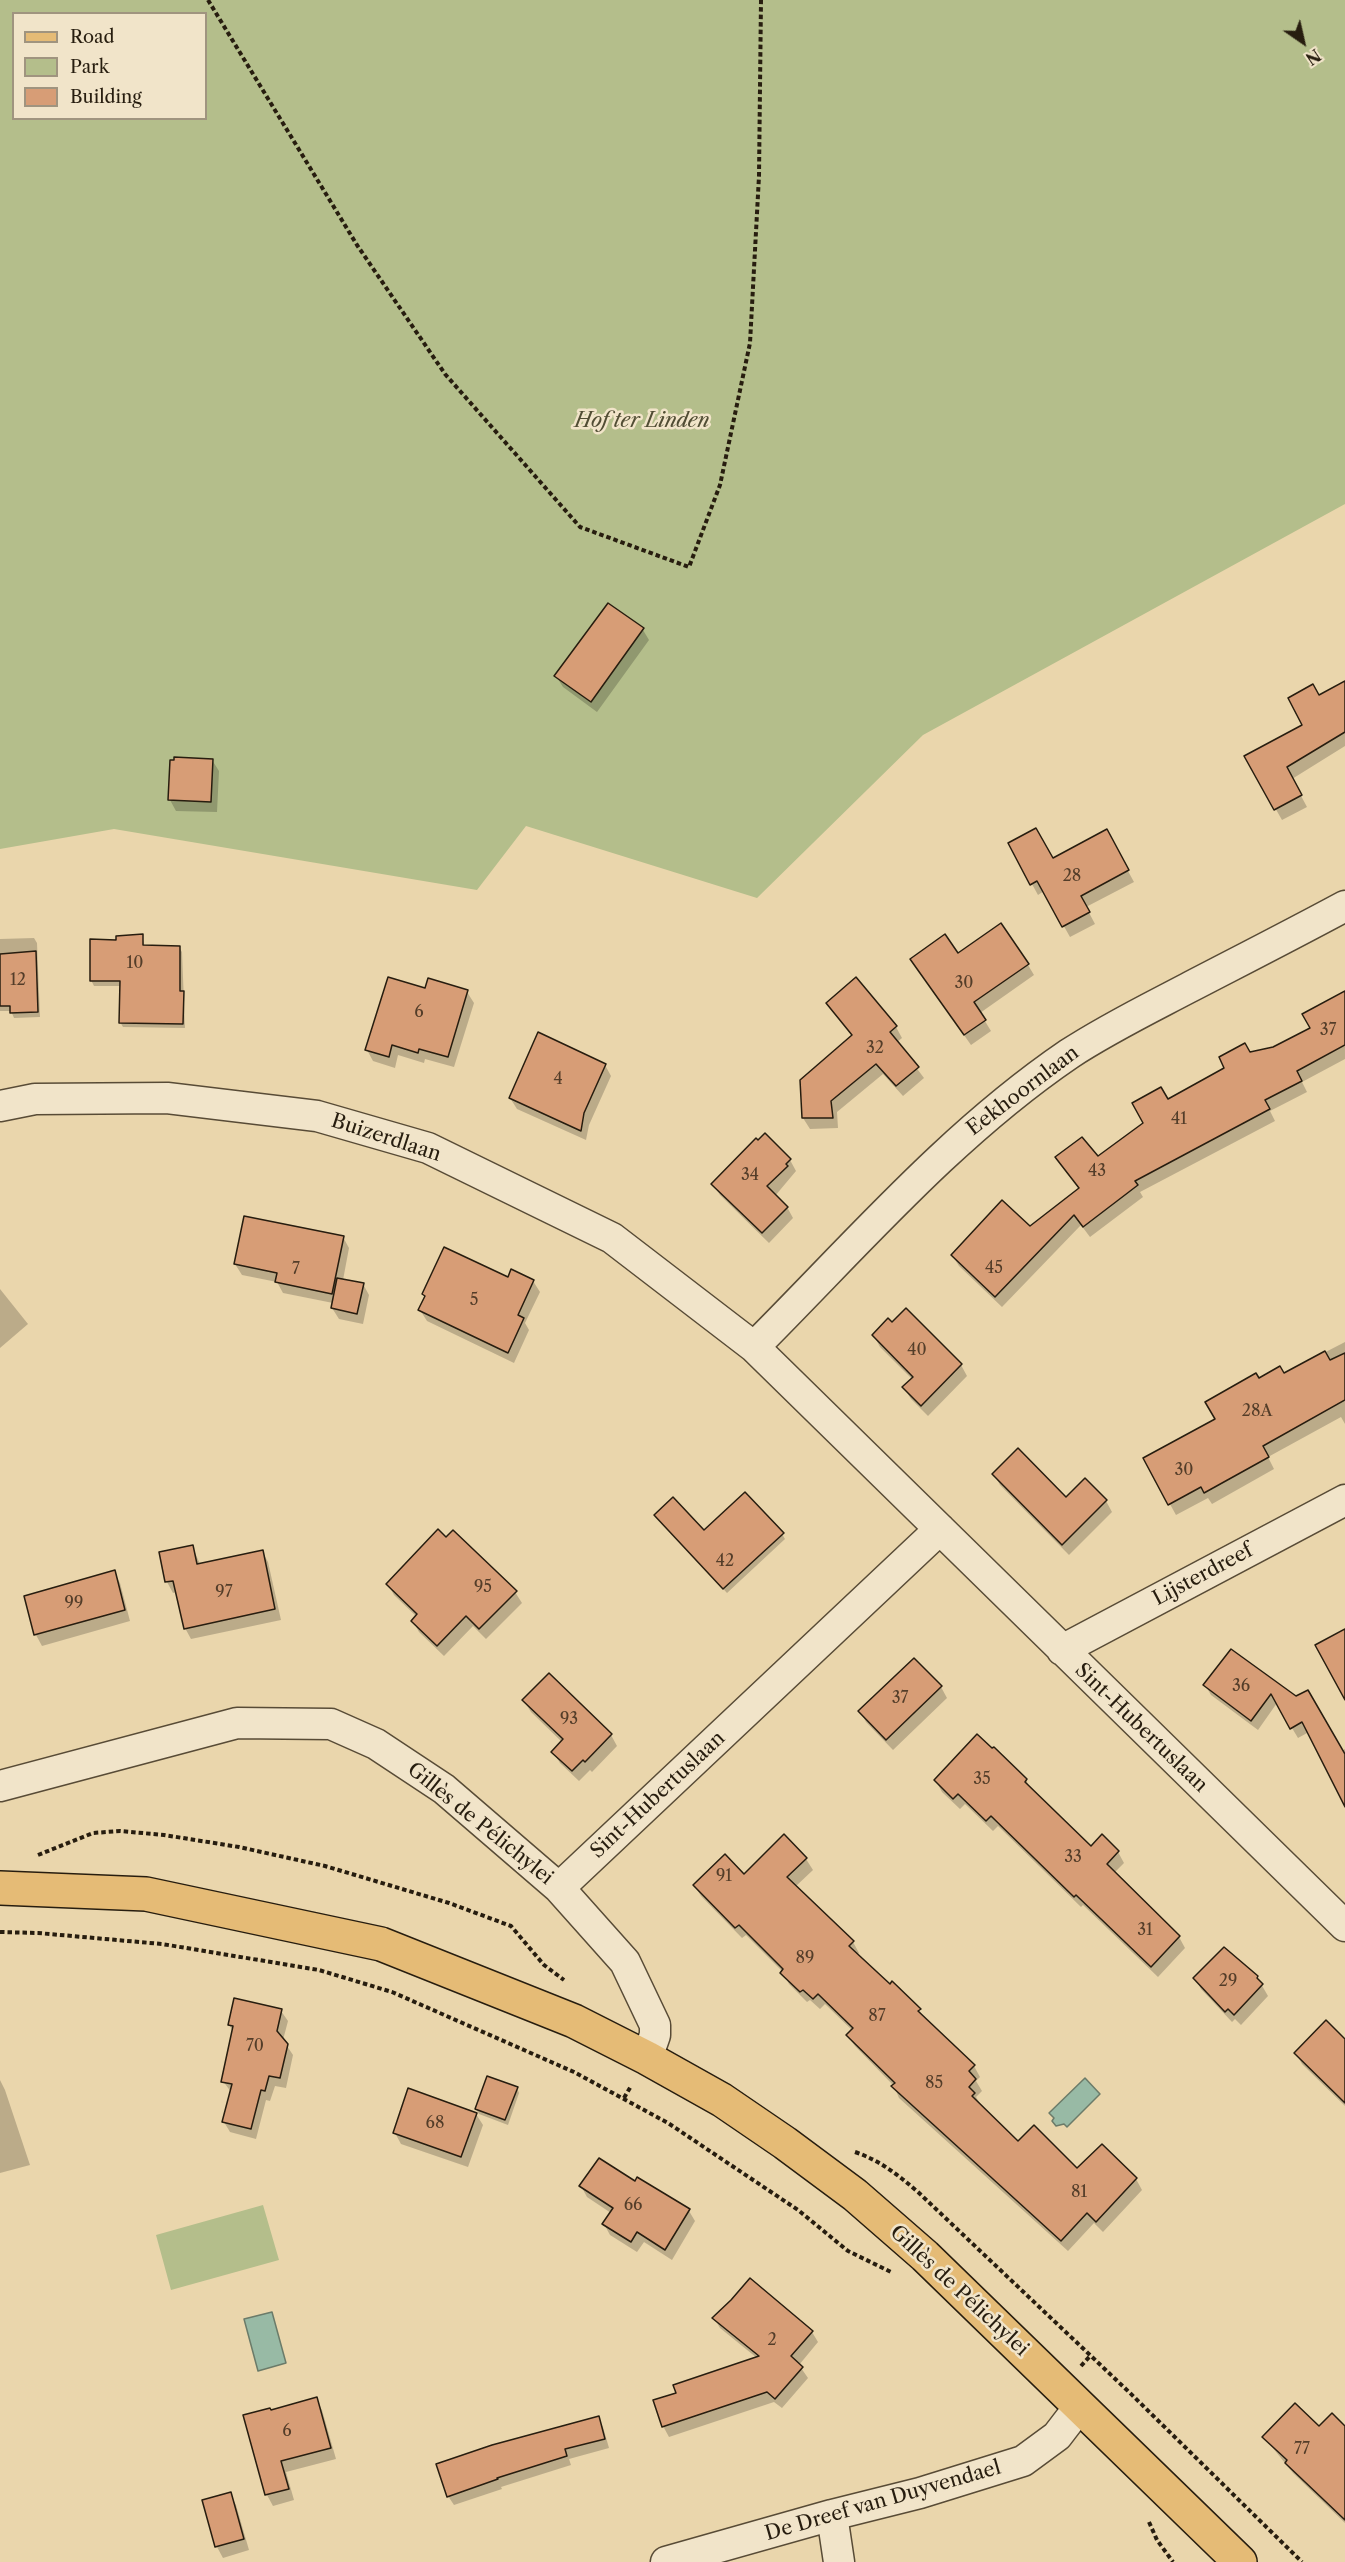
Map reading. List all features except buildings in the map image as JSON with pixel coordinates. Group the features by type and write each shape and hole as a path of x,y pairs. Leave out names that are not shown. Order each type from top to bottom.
{"main road":[{"name":"Gillès de Pélichylei","path":"0,1888 146,1894 381,1944 574,2021 647,2058 722,2100 855,2195 925,2256 1240,2562"}],"street":[{"name":"Eekhoornlaan","path":"754,1347 928,1169 972,1129 1023,1088 1070,1054 1123,1022 1345,906"},
{"name":"Buizerdlaan","path":"0,1106 35,1099 167,1098 317,1116 428,1148 612,1238 754,1347"},
{"name":"Sint-Hubertuslaan","path":"754,1347 1345,1926"},
{"name":"Lijsterdreef","path":"1062,1650 1345,1500"},
{"name":"Sint-Hubertuslaan","path":"559,1888 940,1529"},
{"name":"Gillès de Pélichylei","path":"0,1786 237,1723 331,1724 376,1744 444,1790 559,1888 625,1962 655,2025 655,2035 647,2058"},
{"name":"De Dreef van Duyvendael","path":"666,2562 832,2515 920,2493 1023,2461 1057,2436 1080,2406"},
{"path":"832,2515 839,2562"}],"path":[{"path":"208,0 357,245 445,374 580,527 689,567 720,485 750,343 759,176 761,0"},
{"path":"35,1857 93,1833 120,1831 164,1835 239,1847 325,1866 427,1896 511,1926 544,1965 566,1981"},
{"path":"0,1932 38,1933 162,1944 319,1970 392,1992 574,2072 668,2123 798,2210 848,2252 892,2272"}],"green space":[{"name":"Hof ter Linden","path":"0,0 1345,0 1345,504 923,735 757,898 526,826 477,890 114,829 0,849"},
{"path":"263,2205 279,2260 171,2290 156,2235"}],"shaded area":[{"path":"1085,2078 1100,2094 1067,2127 1064,2124 1056,2126 1052,2121 1054,2118 1049,2113"},
{"path":"272,2312 286,2363 258,2371 244,2319"}]}
